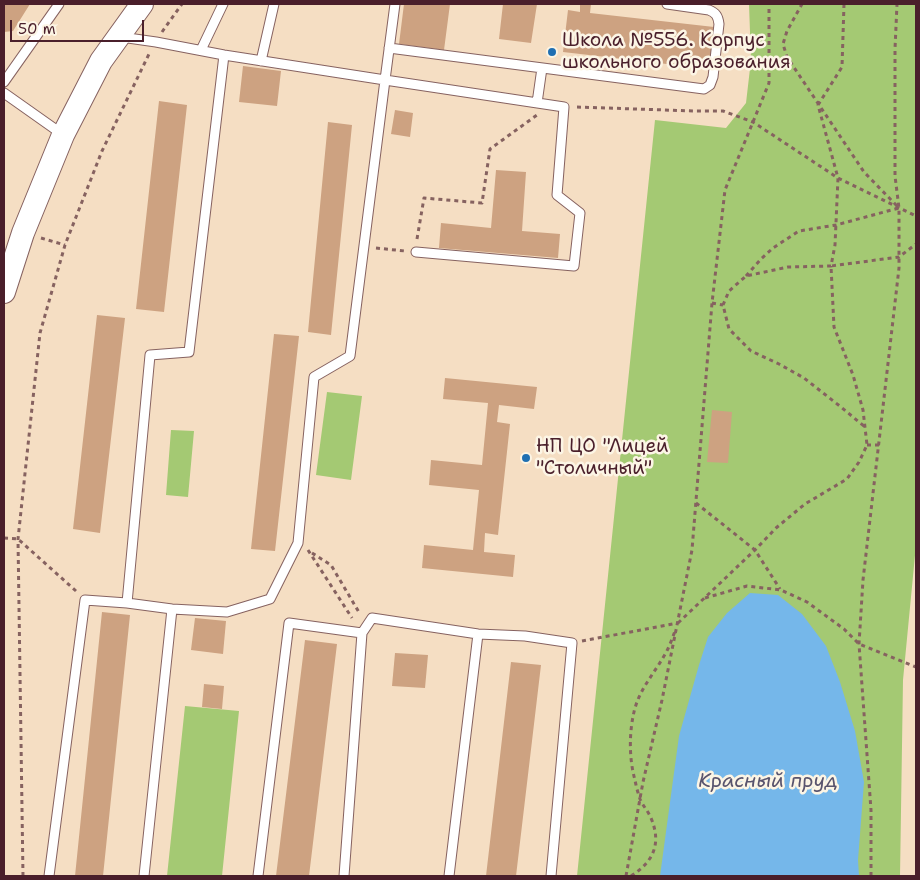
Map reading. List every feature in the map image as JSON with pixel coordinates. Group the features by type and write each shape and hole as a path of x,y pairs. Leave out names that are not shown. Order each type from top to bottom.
{"street":[{"path":"4,292 23,233 63,134 101,61 142,4"}],"lane":[{"path":"4,82 59,4"},
{"path":"200,50 223,4"},
{"path":"261,60 274,4"},
{"path":"49,876 85,600 172,609 227,612 270,599 298,543 314,377 350,356 395,4"},
{"path":"389,48 704,89 710,85 712,77 719,24 718,17 714,12 708,10 666,4"},
{"path":"118,37 564,107 556,195 580,213 574,266 416,252"},
{"path":"127,603 150,355 189,352 224,55"},
{"path":"537,102 542,68"},
{"path":"4,93 63,134"},
{"path":"144,876 172,609"},
{"path":"344,876 364,629 372,618 478,634 525,636 572,643 551,876"},
{"path":"258,876 289,623 364,629"},
{"path":"449,876 478,634"}],"path":[{"path":"23,876 18,539 40,333 65,245 102,151 156,42 182,4"},
{"path":"626,876 643,782 662,700 692,550 712,303 725,190 769,83 769,4"},
{"path":"802,4 787,31 783,44 787,57 864,172 899,208"},
{"path":"631,876 649,861 656,848 657,836 651,818 640,800 634,778 631,753 634,711 642,688 665,654 678,623 776,528 806,504 847,478 859,462 867,444 863,410 853,375 834,328 831,266 835,245 838,178 818,105 842,67 844,4"},
{"path":"871,876 871,810 859,644 863,580 899,268 899,208 895,176 897,4"},
{"path":"364,246 416,252 424,198 482,202 490,149 552,105"},
{"path":"564,107 694,112 723,111 753,122 838,178 916,216"},
{"path":"865,428 804,378 751,351 729,329 723,305 729,291 761,259 773,248 799,231 836,225 899,208"},
{"path":"746,276 788,267 831,266 899,257 916,244"},
{"path":"712,303 723,305"},
{"path":"867,444 879,445"},
{"path":"696,503 755,550 781,590"},
{"path":"4,538 18,539 85,600"},
{"path":"298,543 331,565 364,629"},
{"path":"309,551 364,629"},
{"path":"704,598 747,586 781,590 807,602 844,629 859,644 916,667"},
{"path":"572,643 678,623"}],"green space":[{"path":"749,4 916,4 916,545 903,680 900,876 577,876 655,120 726,128 746,103 751,60"},
{"path":"327,392 362,396 351,480 316,475"},
{"path":"171,430 194,431 188,497 166,495"},
{"path":"185,706 239,711 222,876 167,876"}],"water":[{"name":"Красный пруд","path":"750,593 778,595 802,614 826,646 840,682 855,731 864,782 858,860 859,876 660,876 679,736 699,665 708,637 727,613"}],"building":[{"path":"4,4 30,4 13,31 4,32"},
{"path":"404,4 450,4 444,50 399,44"},
{"path":"503,4 537,4 531,43 499,39"},
{"path":"580,4 591,4 590,13 714,27 710,69 563,52 568,10 580,12"},
{"path":"243,66 281,71 277,106 239,102"},
{"path":"159,101 187,105 164,312 136,309"},
{"path":"395,110 413,113 410,137 391,134"},
{"path":"328,122 352,125 331,335 308,332"},
{"path":"496,170 526,172 522,231 560,234 558,258 439,248 441,223 491,228"},
{"path":"97,315 125,318 100,533 73,529"},
{"path":"274,334 299,336 275,551 251,549"},
{"path":"445,378 537,387 534,409 499,405 497,422 510,424 498,535 485,533 484,552 515,555 513,577 422,568 424,545 473,550 479,490 429,485 431,460 482,465 488,403 443,399"},
{"path":"712,410 732,412 728,463 707,462"},
{"path":"102,612 130,615 103,876 75,876"},
{"path":"195,618 226,621 223,654 191,650"},
{"path":"305,640 337,644 309,876 276,876"},
{"path":"395,653 428,655 425,688 392,686"},
{"path":"511,662 541,665 516,876 486,876"},
{"path":"204,684 224,686 222,709 202,707"}],"place":[{"name":"Школа №556. Корпус школьного образования","path":"552,52"},
{"name":"НП ЦО \"Лицей \"Столичный\"","path":"526,458"}]}
